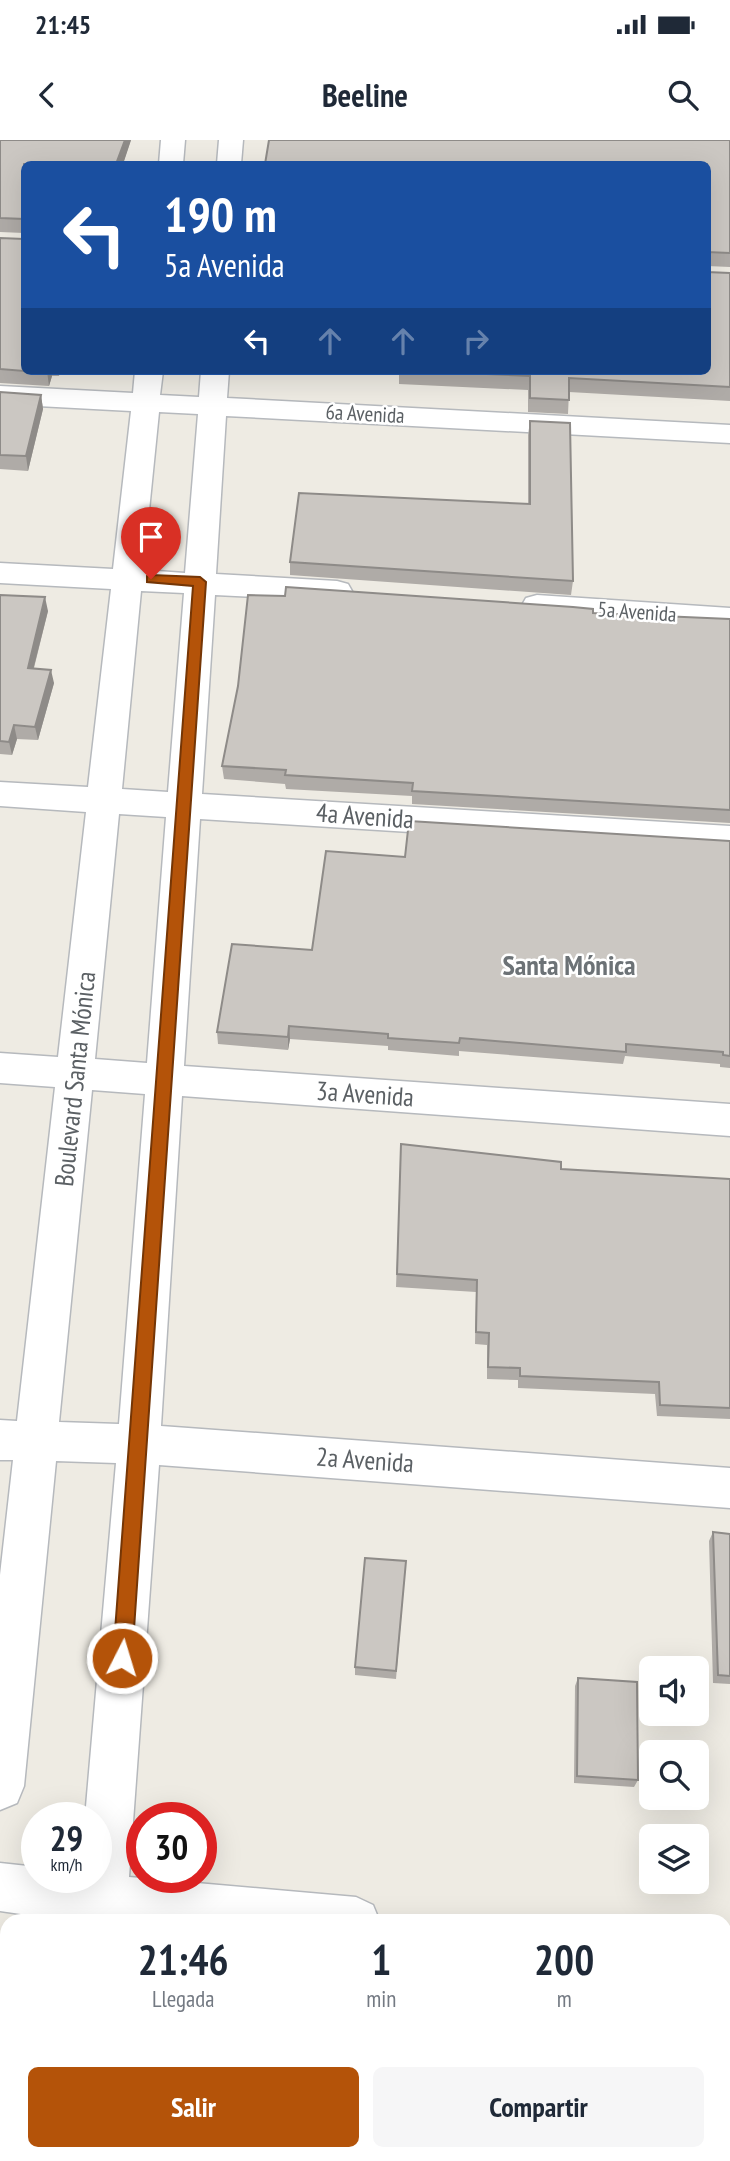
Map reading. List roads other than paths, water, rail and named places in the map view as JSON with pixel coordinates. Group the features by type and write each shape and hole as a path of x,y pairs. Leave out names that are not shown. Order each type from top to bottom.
{"street":[{"path":"171,161 173,140"},
{"path":"229,161 231,140"},
{"name":"6a Avenida","path":"0,395 147,387 214,388 730,434"},
{"name":"Boulevard Santa Mónica","path":"0,1786 18,1442 75,1073 147,387"},
{"path":"102,1910 139,1444 214,388"},
{"path":"0,573 200,582 368,594"},
{"name":"5a Avenida","path":"507,603 730,619"},
{"name":"4a Avenida","path":"0,794 730,839"},
{"name":"3a Avenida","path":"0,1068 730,1120"},
{"name":"2a Avenida","path":"18,1442 139,1444 730,1488"},
{"path":"0,1887 102,1910 187,1914"}],"district":[{"name":"Santa Mónica","path":"569,965"}]}
